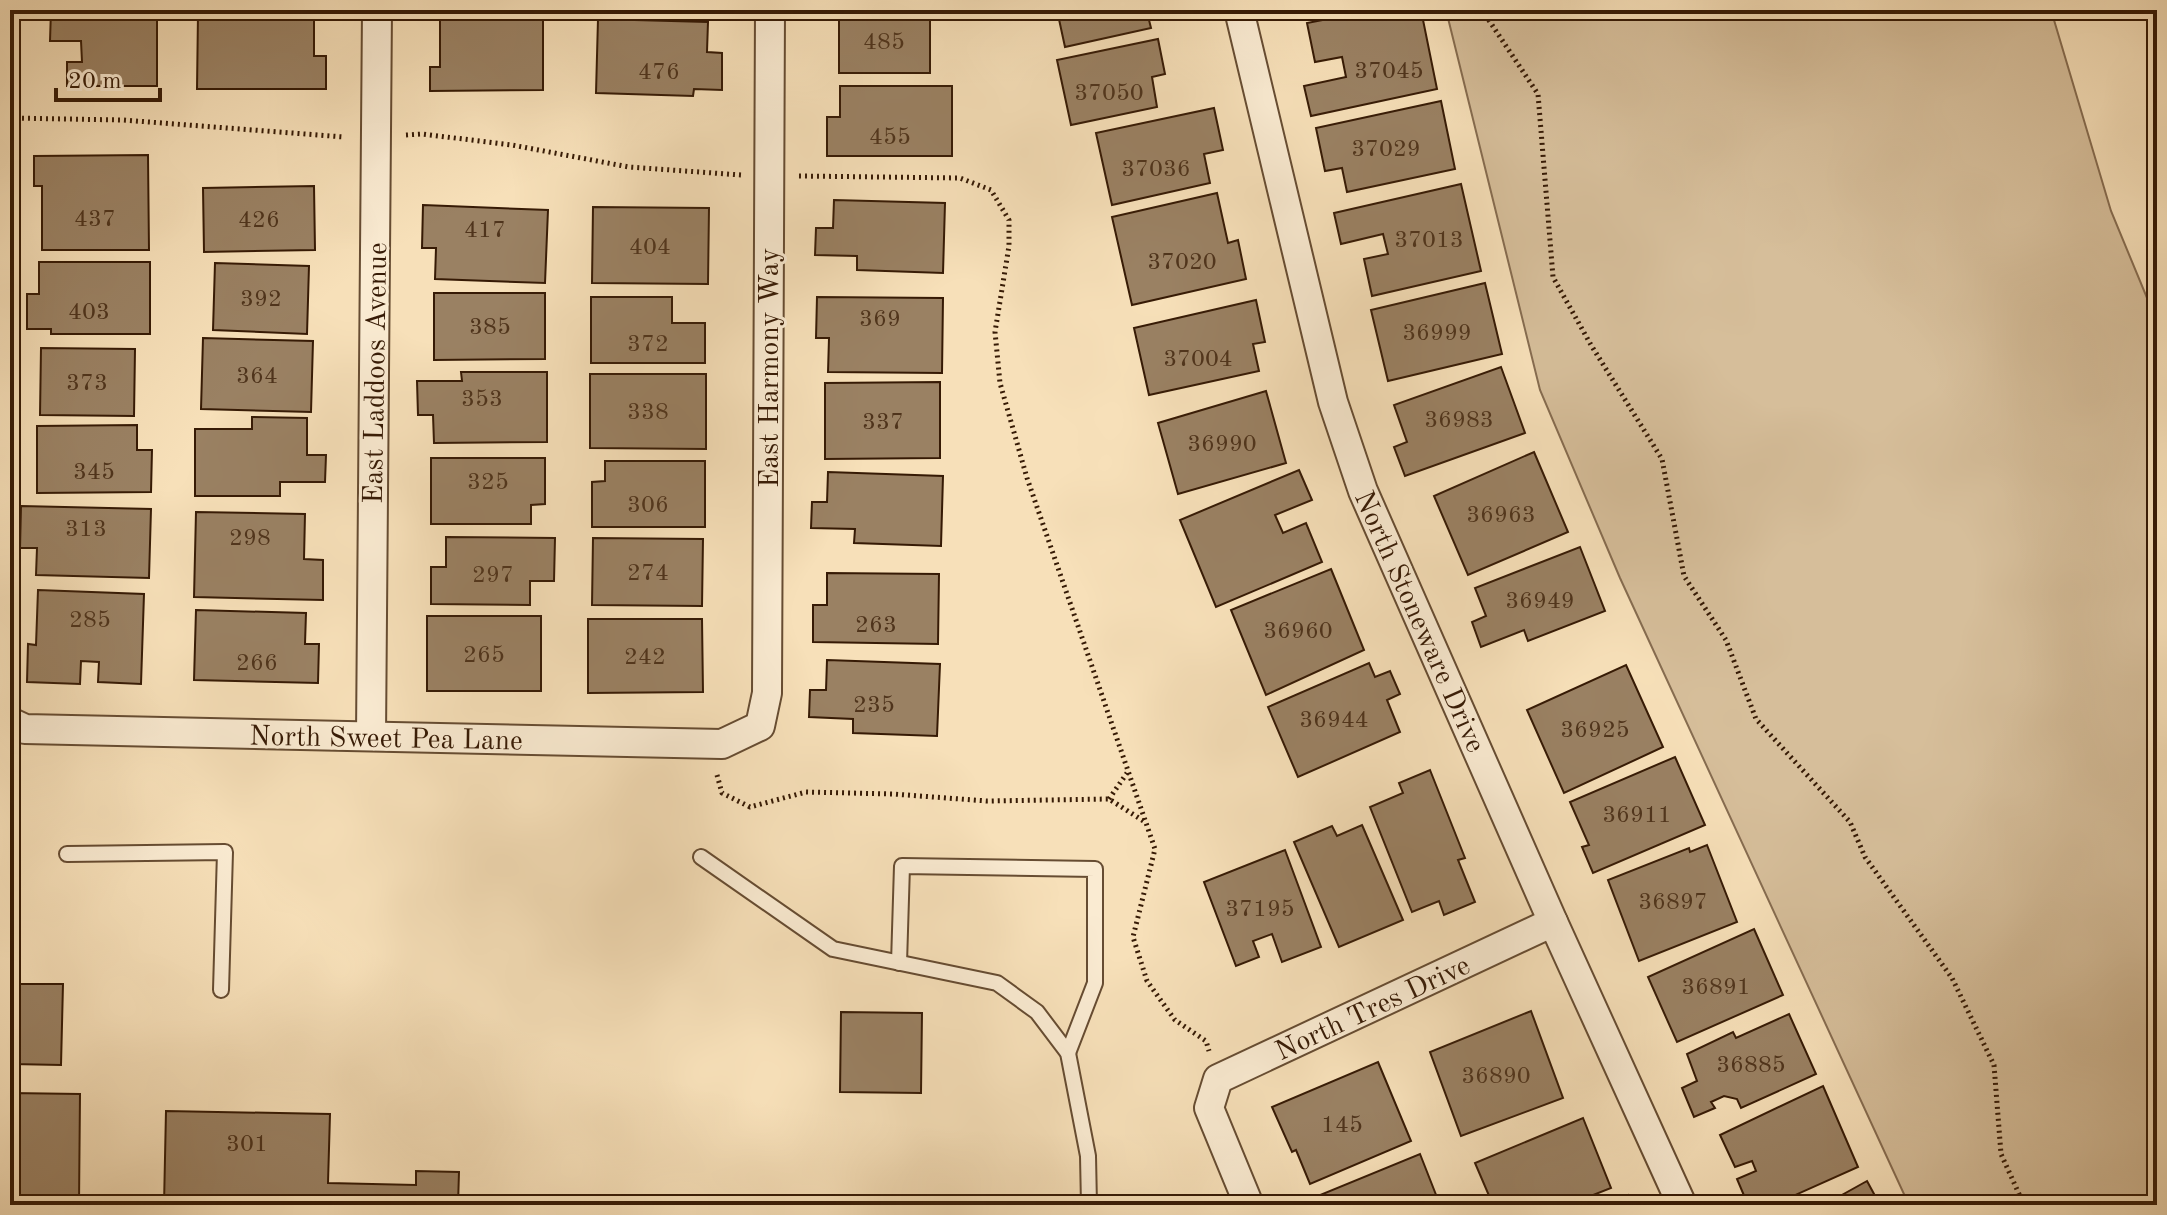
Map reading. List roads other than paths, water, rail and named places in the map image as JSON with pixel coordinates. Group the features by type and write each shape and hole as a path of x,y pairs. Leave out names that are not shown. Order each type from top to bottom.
{"street":[{"name":"East Laddoos Avenue","path":"371,736 377,10"},
{"name":"East Harmony Way","path":"760,726 767,693 770,10"},
{"name":"North Stoneware Drive","path":"1239,10 1333,402 1363,491 1682,1205"},
{"name":"North Sweet Pea Lane","path":"10,722 25,729 722,744 760,726"},
{"name":"North Tres Drive","path":"1249,1205 1209,1108 1218,1079 1553,922"}],"lane":[{"path":"67,854 225,852 221,990"},
{"path":"701,857 833,949 997,983 1037,1012 1068,1053 1088,1156 1089,1205"},
{"path":"899,963 902,866 1095,869 1095,983 1068,1053"}]}
